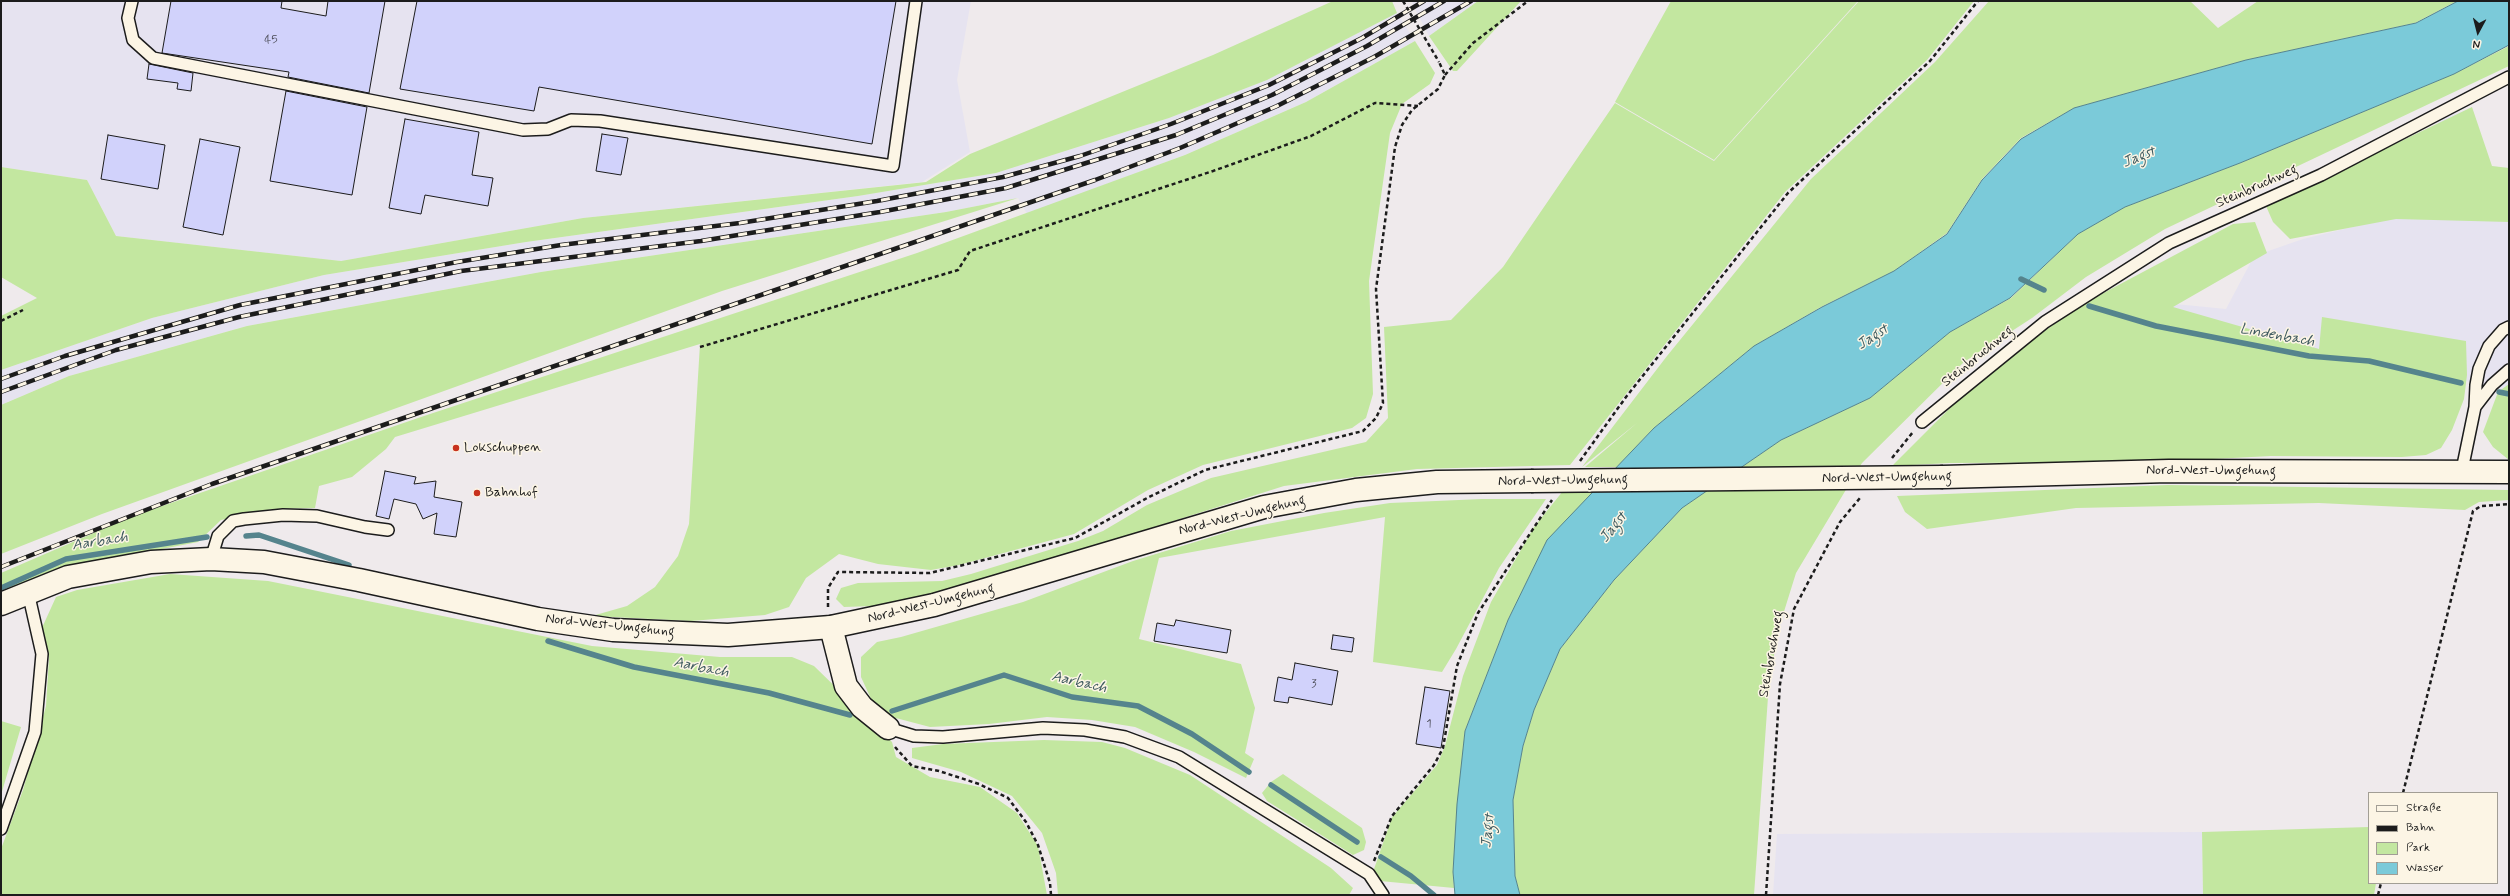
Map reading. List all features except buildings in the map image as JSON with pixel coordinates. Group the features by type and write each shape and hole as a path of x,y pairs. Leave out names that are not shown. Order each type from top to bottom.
{"main road":[{"name":"Nord-West-Umgehung","path":"1,604 68,577 151,562 211,559 271,564 359,580 538,619 613,630 728,635 831,627 934,605 1264,507 1356,490 1437,482 1943,477 2169,471 2462,470 2509,472"},
{"path":"831,627 846,686 862,707 888,728"}],"lane":[{"path":"132,1 128,18 133,40 153,58 523,130 548,129 571,120 600,121 893,166 916,1"},
{"name":"Steinbruchweg","path":"1922,422 2045,322 2169,243 2321,175 2509,76"},
{"path":"2462,470 2475,407 2476,385 2480,369 2490,346 2503,330 2509,327"},
{"path":"2475,407 2492,385 2509,370"},
{"path":"211,559 215,542 221,531 232,522 244,519 283,515 317,516 388,530"},
{"path":"1,829 34,732 42,654 28,592"},
{"path":"888,728 914,736 943,737 1044,728 1085,730 1126,737 1179,757 1369,874 1383,895"}],"path":[{"path":"1403,1 1445,75"},
{"path":"831,627 828,606 828,588 838,572 930,573 1075,538 1149,496 1205,470 1363,431 1376,418 1383,403 1376,289 1395,147 1402,125 1412,110 1438,89 1445,75 1473,43 1528,1"},
{"path":"1580,462 1626,397 1788,193 1930,61 1978,1"},
{"path":"700,347 958,270 970,251 1213,171 1311,136 1375,103 1418,106"},
{"path":"1,321 23,310"},
{"path":"1888,463 1922,422"},
{"name":"Steinbruchweg","path":"1766,895 1780,684 1794,609 1840,522 1864,492"},
{"path":"1369,874 1392,816 1434,765 1443,748 1457,666 1478,613 1533,526 1556,494"},
{"path":"2403,792 2473,511 2481,506 2509,504"},
{"path":"888,728 896,748 912,766 939,771 979,784 1008,798 1026,822 1038,845 1050,883 1051,895"},
{"path":"2378,895 2381,884"}],"shaded area":[{"path":"1,1 971,1 957,80 970,152 922,182 583,218 341,261 116,236 87,180 1,167"},
{"path":"1414,1 1478,1 1429,36 1412,3"},
{"path":"1397,13 1415,41 1306,102 1185,155 1027,214 1018,198 946,212 541,272 247,326 69,376 1,405 1,370 152,318 324,275 526,242 858,196 996,173 1169,118 1267,80"},
{"path":"2469,109 2490,166 2509,168 2509,391 2367,358 2156,323 2165,303 2226,309 2254,256 2303,239 2394,217 2444,158 2438,120"},
{"path":"2202,832 2203,895 1773,895 1777,834"}],"green space":[{"path":"1333,1 1392,1 1397,13 1267,80 1169,118 996,173 858,196 526,242 324,275 152,318 1,370 1,316 37,298 1,277 1,167 87,180 116,236 341,261 583,218 926,182 970,154 1213,55"},
{"path":"1478,1 1521,1 1457,71 1453,71 1429,36"},
{"path":"1671,1 1858,1 1714,160 1615,102"},
{"path":"1859,1 1974,1 1927,60 1785,192 1570,465 1417,469 1284,486 978,583 874,606 844,607 836,599 841,588 858,583 942,581 971,574 1078,541 1103,531 1147,505 1211,478 1366,442 1388,418 1384,327 1451,320 1503,267 1615,103 1714,161"},
{"path":"1989,1 2190,1 2218,28 2258,1 2457,1 2415,23 2246,60 2074,108 2021,138 1982,179 1947,233 1894,271 1821,307 1754,346 1654,428 1617,467 1585,467 1637,423 1582,467 1667,356 1811,179 1935,62"},
{"path":"1415,41 1435,73 1430,84 1402,104 1390,133 1369,281 1373,394 1366,418 1352,428 1203,465 1148,490 1074,534 959,565 931,570 878,564 839,554 806,578 789,607 765,615 691,621 592,616 627,606 655,587 678,556 689,524 700,344 395,437 386,449 352,477 319,486 315,508 273,509 221,520 198,542 89,563 1,590 1,573 133,516 421,417 917,253 1185,155 1306,102"},
{"path":"2509,46 2509,66 2165,229 2086,277 2032,318 1964,362 1862,463 1796,573 1777,634 1768,697 1754,895 1520,895 1515,876 1513,800 1523,746 1534,710 1560,649 1614,580 1682,508 1781,440 1870,398 1950,332 2011,298 2078,234 2125,207 2240,163 2454,74"},
{"path":"2472,107 2492,166 2509,168 2509,222 2396,219 2290,239 2273,222 2266,206"},
{"path":"1018,198 722,291 102,514 1,554 1,405 69,376 247,326 541,272 946,212"},
{"path":"2255,222 2267,253 2173,307 2319,349 2322,317 2466,341 2467,375 2464,399 2452,430 2441,448 2426,455 2402,457 2271,456 2155,462 1950,463 1892,466 1984,374 2081,305 2233,224"},
{"path":"2509,384 2509,460 2493,447 2483,432 2498,392"},
{"path":"2168,485 2509,490 2509,500 2479,502 2465,510 2319,503 2076,508 1927,529 1905,512 1897,496"},
{"path":"1563,491 1595,491 1547,541 1508,620 1465,731 1453,872 1454,888 1380,881 1373,872 1392,817 1437,765 1445,746 1463,676 1491,602 1534,527"},
{"path":"1482,499 1546,499 1499,568 1456,649 1442,672 1373,662 1385,517 1159,558 1139,639 1241,664 1255,708 1245,753 1254,759 1246,778 1194,752 1135,727 1092,720 1047,717 989,724 930,727 892,717 872,701 861,677 861,657 877,642 901,637 1023,602 1133,561 1231,531 1324,513 1390,503"},
{"path":"170,574 268,581 592,646 720,657 792,657 814,666 892,742 896,757 930,777 980,787 1017,813 1038,846 1047,895 1,895 1,849 23,790 46,706 49,658 41,630 56,597 77,590"},
{"path":"1,721 21,727 1,795"},
{"path":"1044,740 1102,742 1125,748 1190,775 1331,868 1353,888 1349,895 1058,895 1056,873 1042,833 1012,796 961,772 912,758 912,748 943,744"},
{"path":"1283,774 1362,828 1366,842 1364,850 1353,855 1267,801 1262,793 1271,782"},
{"path":"2368,827 2368,884 2376,884 2374,895 2203,895 2202,832"}],"water":[{"name":"Jagst","path":"2458,1 2509,1 2509,45 2454,74 2240,163 2125,207 2078,234 2010,298 1950,332 1870,398 1781,440 1682,508 1614,580 1560,649 1534,710 1523,746 1513,800 1515,876 1520,895 1455,895 1453,872 1457,804 1465,731 1508,620 1547,540 1654,428 1754,346 1822,307 1894,271 1947,234 1982,180 2021,139 2074,108 2246,60 2416,23"}],"waterway":[{"name":"Lindenbach","path":"2021,279 2044,290"},
{"name":"Lindenbach","path":"2089,306 2156,326 2309,356 2369,361 2461,383"},
{"name":"Lindenbach","path":"2499,392 2509,394"},
{"name":"Aarbach","path":"246,536 259,535 349,565"},
{"name":"Aarbach","path":"1,588 66,559 207,537"},
{"name":"Aarbach","path":"548,641 634,667 769,693 850,715"},
{"name":"Aarbach","path":"892,711 1004,675 1072,697 1138,706 1192,734 1249,772"},
{"name":"Aarbach","path":"1271,785 1357,842"},
{"name":"Aarbach","path":"1381,857 1411,876 1434,895"}],"railway":[{"path":"1,379 65,356 240,305 457,262 561,245 740,223 877,201 1003,177 1080,156 1171,124 1269,85 1362,38 1424,1"},
{"path":"1,392 116,350 239,317 461,271 701,241 880,212 1006,188 1176,135 1272,95 1367,46 1444,1"},
{"path":"1,567 212,484 1095,180 1180,148 1277,106 1374,57 1471,1"}],"place":[{"name":"Lokschuppen","path":"456,448"},
{"name":"Bahnhof","path":"477,493"}]}
